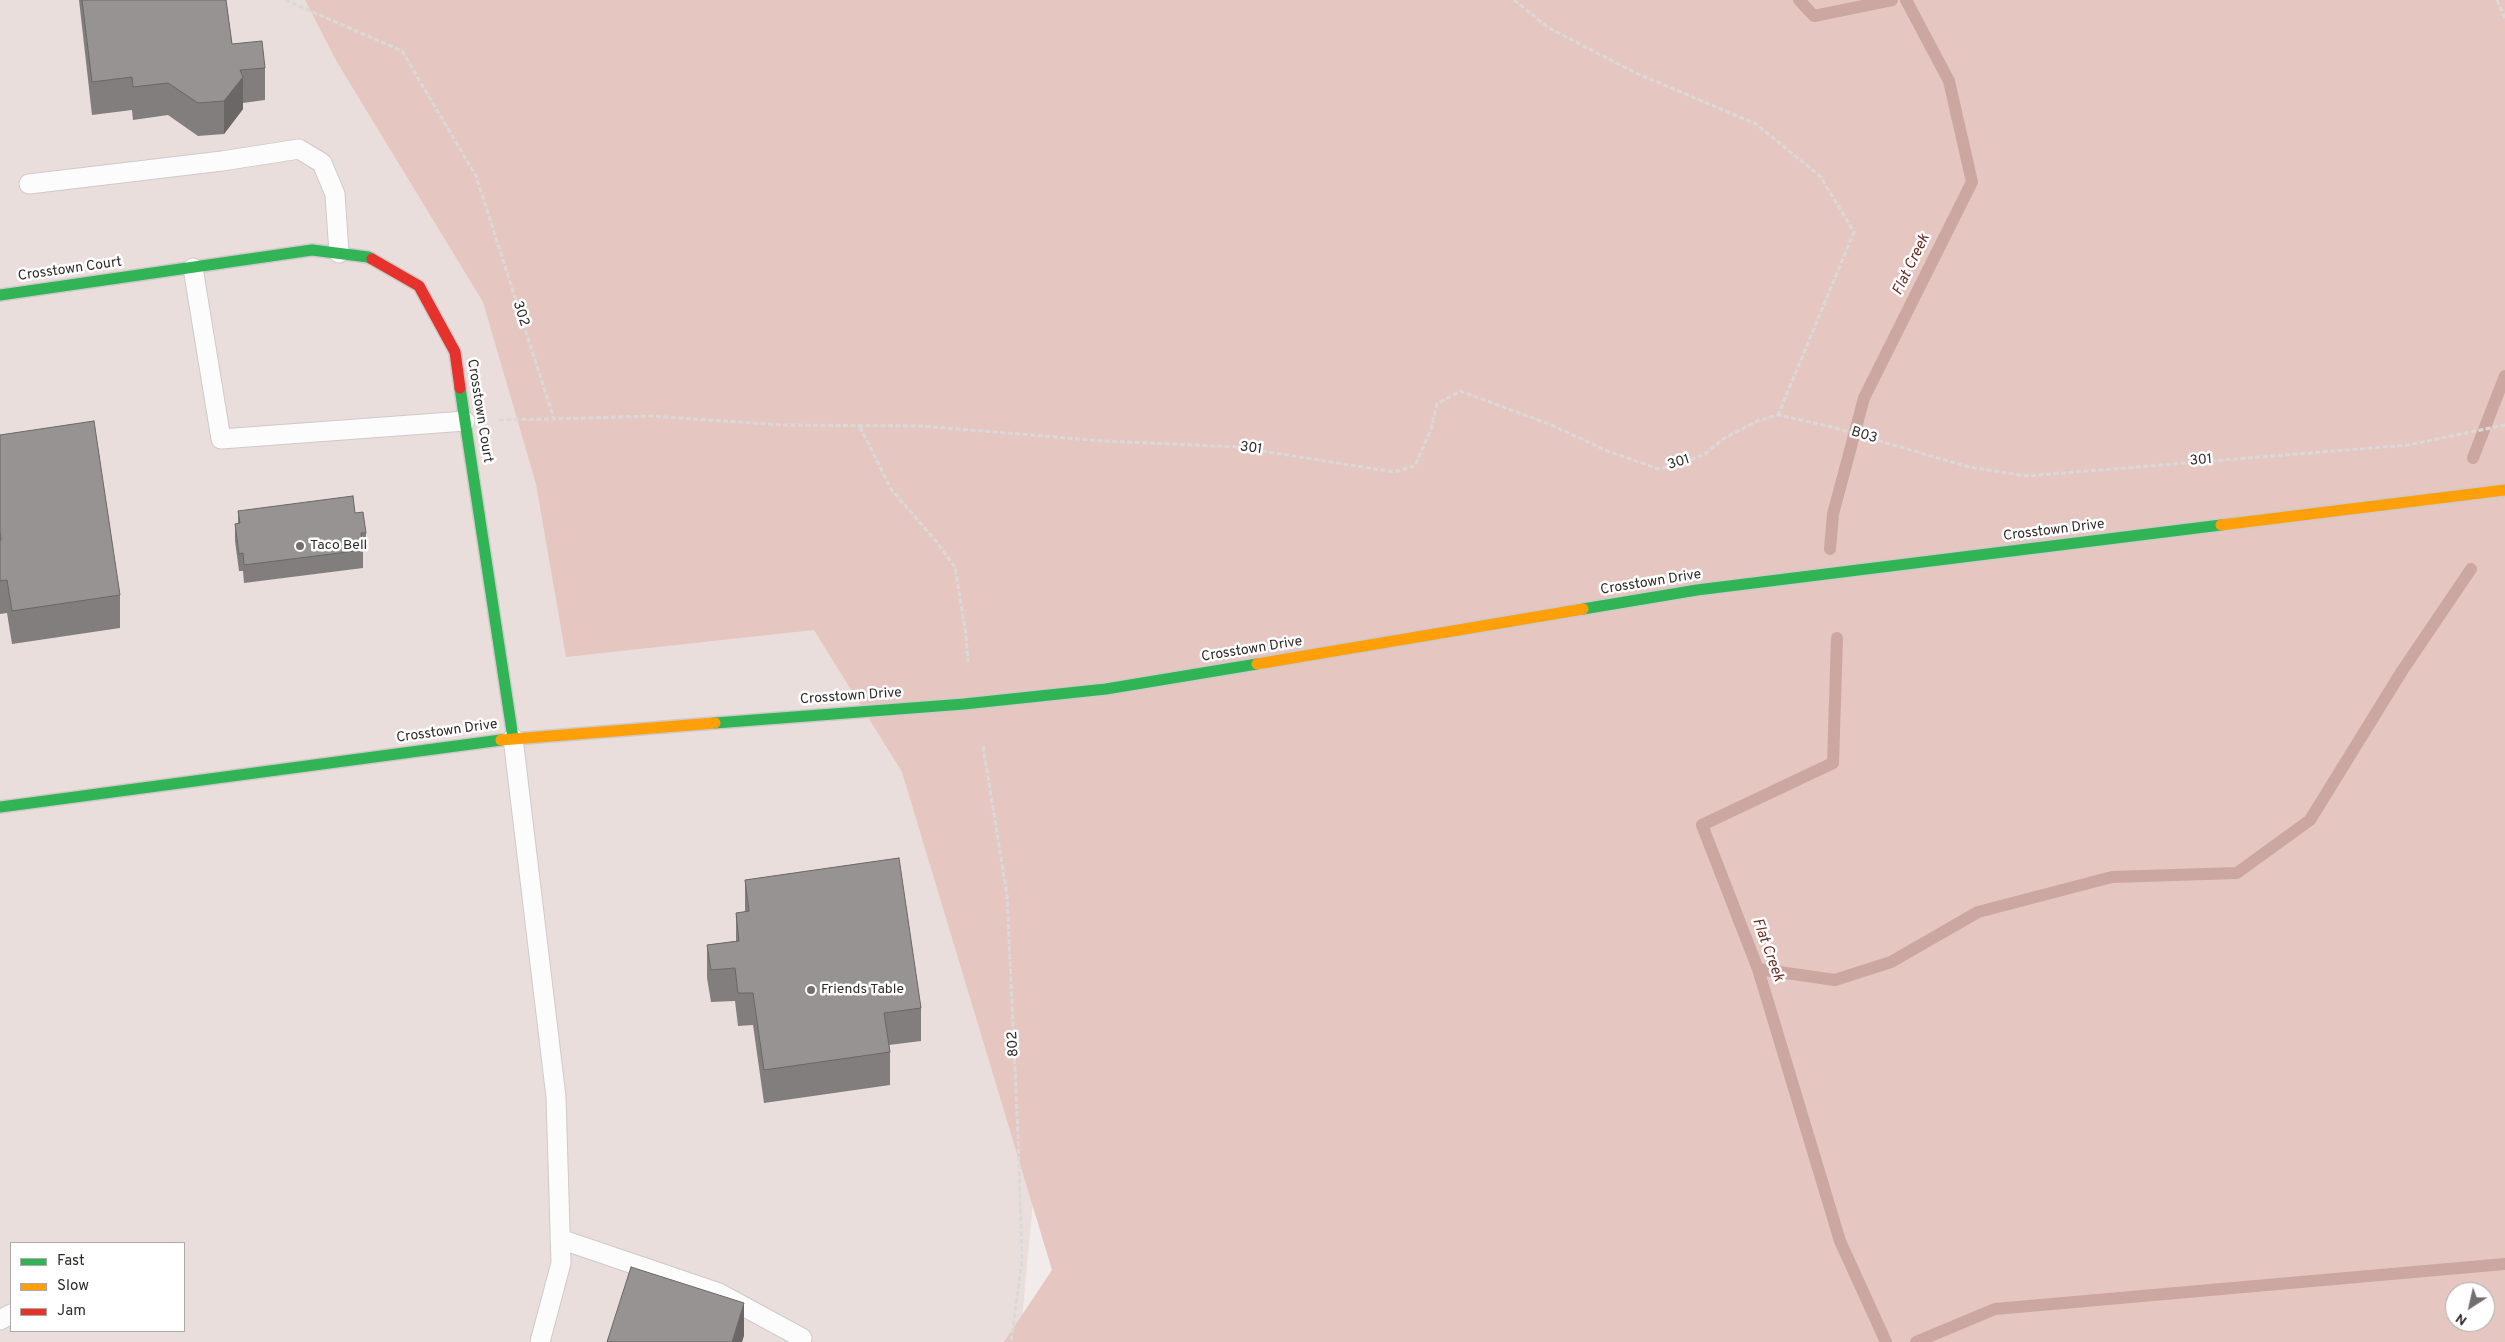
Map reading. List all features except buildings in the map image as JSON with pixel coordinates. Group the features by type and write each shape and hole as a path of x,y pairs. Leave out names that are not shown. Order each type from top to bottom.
{"street":[{"name":"Crosstown Court","path":"0,295 312,250 368,257 419,286 455,352 512,738"},
{"name":"Crosstown Drive","path":"0,807 512,738 964,704 1106,689 1697,590 2505,490"}],"lane":[{"path":"29,184 222,161 300,149 322,163 335,194 339,253"},
{"path":"193,268 222,439 465,421"},
{"path":"512,738 556,1097 561,1263 540,1342"},
{"path":"560,1239 719,1292 802,1338 801,1342"}],"path":[{"name":"302","path":"286,0 402,51 476,176 554,419"},
{"path":"1514,0 1558,33 1636,73 1756,124 1820,176 1854,232 1778,415"},
{"path":"2497,0 2505,18"},
{"name":"301","path":"860,427 922,426 1103,441 1237,447 1394,472 1415,466 1431,429 1437,404 1460,391 1549,424 1610,452 1659,469 1680,464 1705,454 1723,439 1757,421 1778,415 1828,426"},
{"path":"465,421 652,416 782,425 860,427 891,489 936,540 955,567 966,635 968,662"},
{"name":"301","path":"1900,447 1969,467 2026,476 2408,445 2505,425"},
{"name":"B03","path":"1828,426 1900,447"},
{"name":"802","path":"983,746 1006,895 1016,1084 1022,1260 1012,1342"}],"shaded area":[{"path":"0,0 448,0 1082,669 1020,1342 0,1342"},
{"path":"305,0 2505,0 2505,1342 1004,1342 1052,1270 902,772 814,630 566,657 536,484 483,302 337,62"}],"waterway":[{"name":"Flat Creek","path":"1799,0 1814,16 1892,0"},
{"name":"Flat Creek","path":"1830,549 1833,514 1864,398 1972,182 1949,81 1906,0"},
{"path":"2473,458 2505,376"},
{"path":"1758,969 1835,980 1891,962 1978,912 2112,877 2237,873 2310,820 2402,671 2471,569"},
{"name":"Flat Creek","path":"1837,638 1833,763 1702,825 1758,969 1840,1241 1886,1342"},
{"path":"1916,1342 1995,1309 2505,1264"}],"traffic: fast":[{"path":"0,295 312,250 372,259"},
{"path":"460,388 513,738"},
{"path":"1583,609 1697,590 2221,525"},
{"path":"715,723 964,704 1106,689 1257,664"},
{"path":"0,807 501,740"}],"traffic: slow":[{"path":"2221,525 2505,490"},
{"path":"1257,664 1583,609"},
{"path":"501,740 715,723"}],"traffic: jam":[{"path":"372,259 419,286 455,352 460,388"}],"place":[{"name":"Taco Bell","path":"300,546"},
{"name":"Friends Table","path":"811,990"}]}
